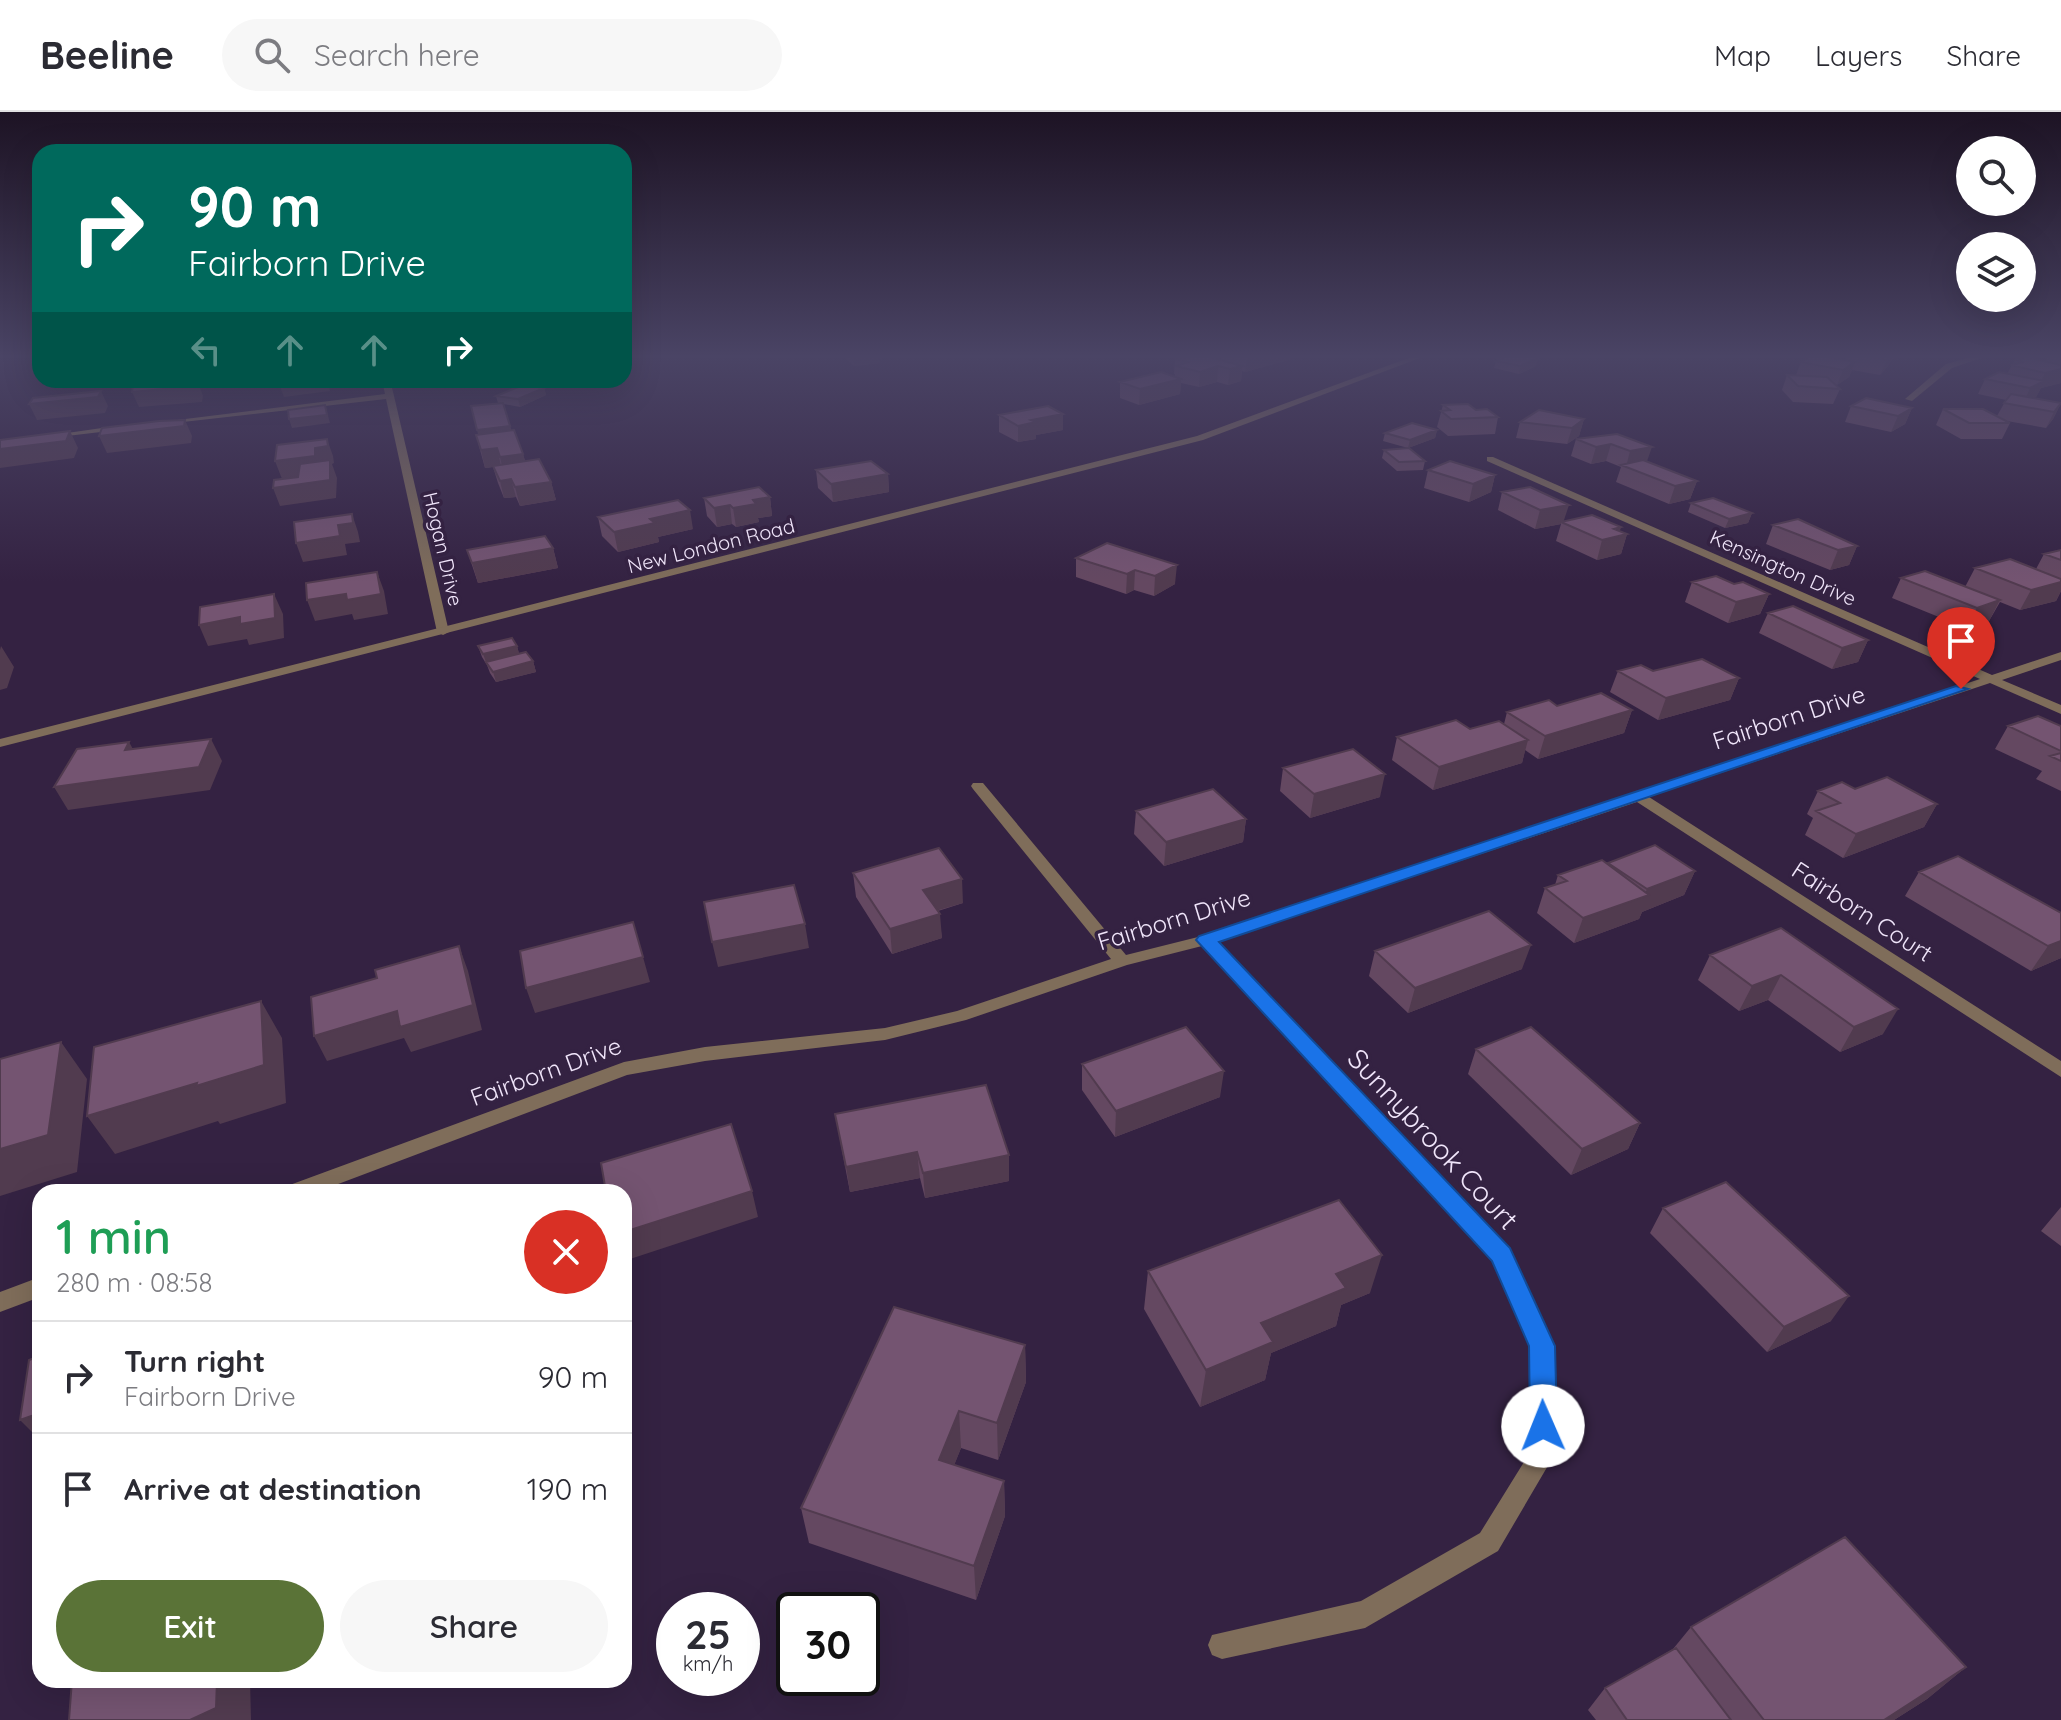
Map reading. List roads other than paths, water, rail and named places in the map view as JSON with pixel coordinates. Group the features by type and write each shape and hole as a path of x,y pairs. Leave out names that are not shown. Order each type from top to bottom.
{"street":[{"path":"31,438 90,431"},
{"name":"Hogan Drive","path":"398,431 443,632"},
{"name":"New London Road","path":"0,743 1219,431"},
{"name":"Kensington Drive","path":"1490,459 2061,710"},
{"name":"Fairborn Drive","path":"315,1184 624,1069 705,1054 885,1034 960,1016 1122,961 1206,940 2061,656"},
{"path":"978,786 1122,961"},
{"name":"Fairborn Court","path":"1636,795 2061,1070"},
{"name":"Sunnybrook Court","path":"1206,940 1502,1255 1542,1346 1544,1452 1489,1542 1365,1614 1222,1645"},
{"path":"0,1302 32,1290"}]}
